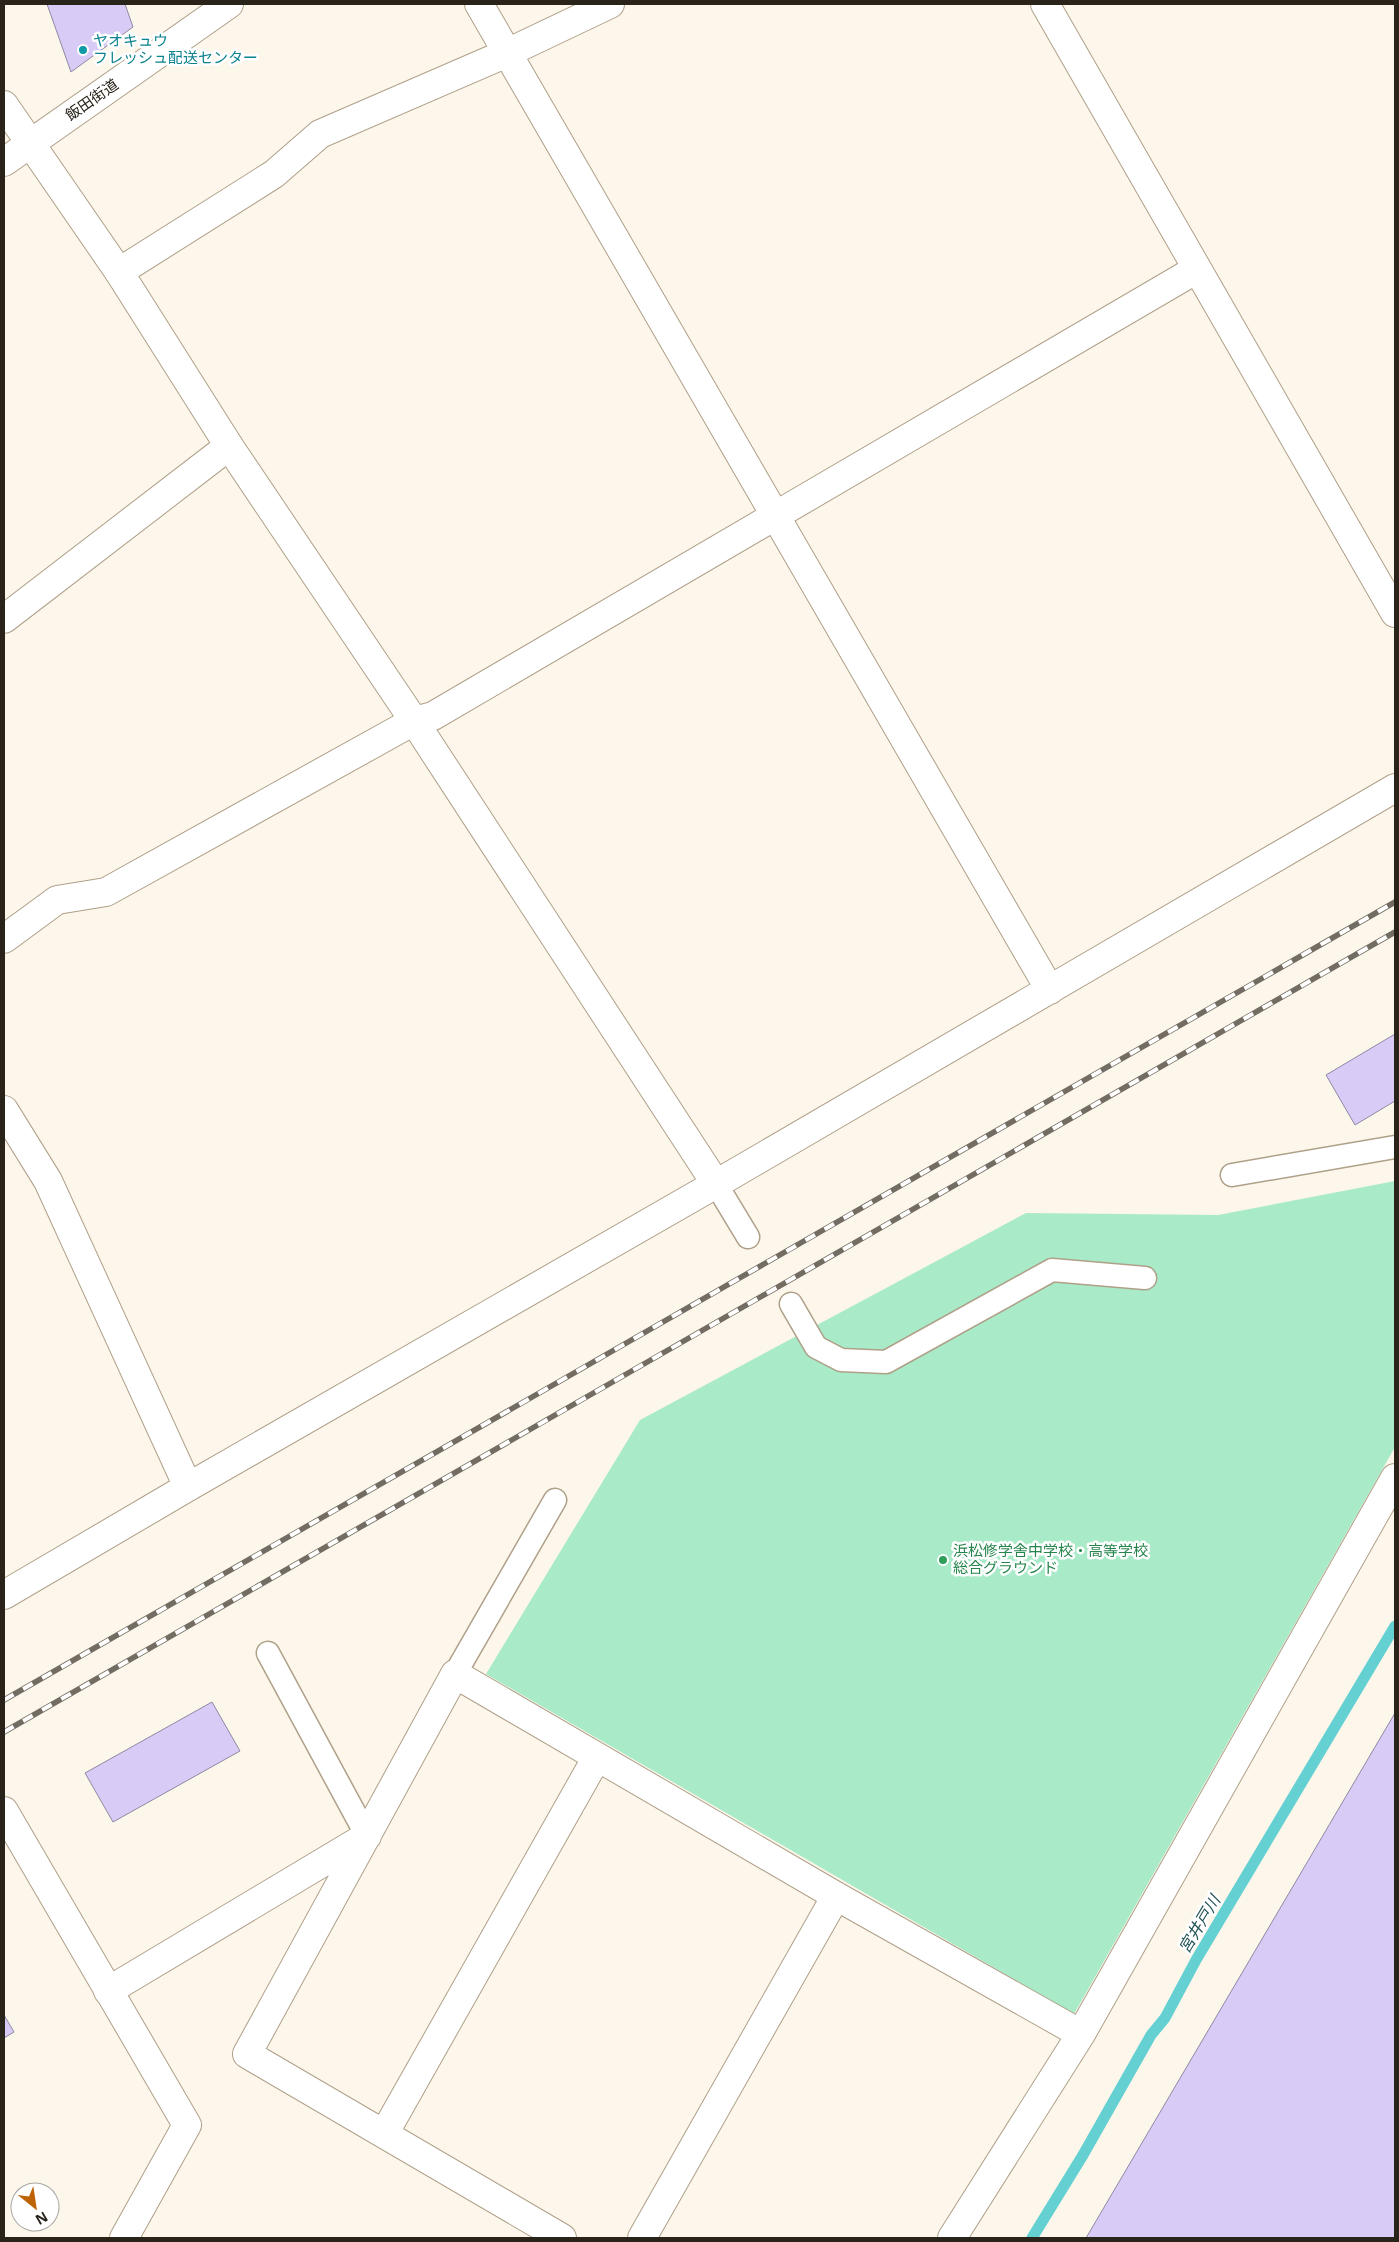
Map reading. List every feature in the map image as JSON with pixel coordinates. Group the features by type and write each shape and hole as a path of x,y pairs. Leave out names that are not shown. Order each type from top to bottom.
{"street":[{"name":"飯田街道","path":"4,162 229,4"},
{"path":"479,4 1050,990"},
{"path":"119,272 274,174 320,134 507,53 610,4"},
{"path":"1045,4 1395,613"},
{"path":"4,104 119,272 229,446 414,721 716,1184"},
{"path":"4,939 57,900 106,892 414,721 433,716 775,514 1197,269"},
{"path":"4,619 229,446"},
{"path":"4,1595 188,1487 716,1184 1395,788"},
{"path":"4,1110 48,1181 188,1487"},
{"path":"952,2238 1080,2034 1395,1478"},
{"path":"562,2238 247,2054 455,1674 836,1896 1080,2034"},
{"path":"384,2134 597,1757"},
{"path":"4,1812 187,2125 124,2238"},
{"path":"108,1991 367,1836"},
{"path":"642,2238 836,1896"}],"lane":[{"path":"1232,1175 1395,1147"},
{"path":"716,1184 748,1237"},
{"path":"791,1304 816,1347 841,1360 886,1362 1052,1270 1145,1278"},
{"path":"455,1674 555,1500"},
{"path":"268,1653 367,1836"}],"green space":[{"name":"浜松修学舎中学校・高等学校 総合グラウンド","path":"1395,1181 1395,1447 1074,2014 486,1674 640,1420 1026,1213 1218,1215"}],"building":[{"name":"ヤオキュウ フレッシュ配送センター","path":"47,4 125,4 133,27 71,72"},
{"path":"1395,1034 1395,1101 1355,1125 1326,1075"},
{"path":"212,1702 240,1751 113,1822 85,1773"},
{"path":"1395,1713 1395,2238 1086,2238"},
{"path":"4,2015 14,2032 4,2038"}],"waterway":[{"name":"宮井戸川","path":"1032,2238 1083,2155 1151,2035 1165,2018 1196,1960 1395,1626"}],"railway":[{"path":"4,1700 1395,902"},
{"path":"4,1732 1395,932"}],"place":[{"name":"ヤオキュウ フレッシュ配送センター","path":"83,50"},
{"name":"浜松修学舎中学校・高等学校 総合グラウンド","path":"943,1560"}]}
